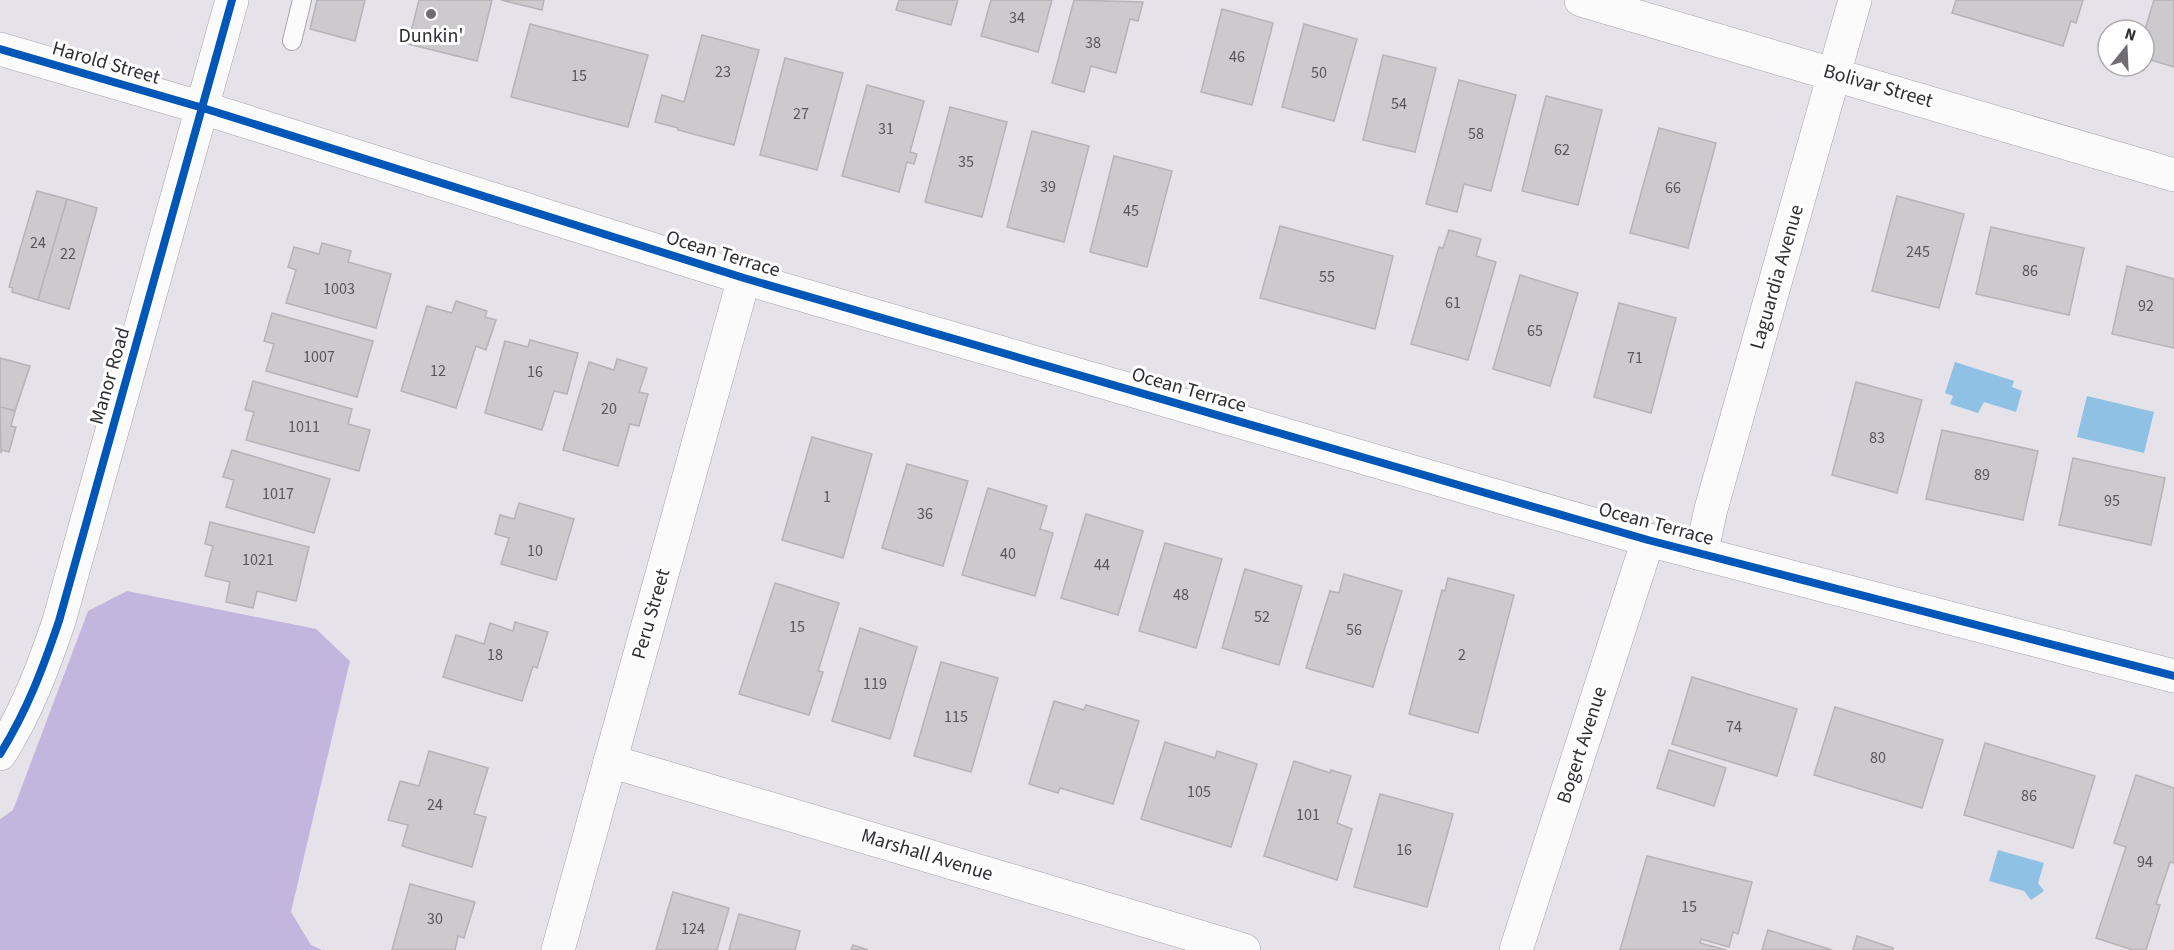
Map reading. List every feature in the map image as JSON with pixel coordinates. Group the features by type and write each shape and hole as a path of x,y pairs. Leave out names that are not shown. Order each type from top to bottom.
{"street":[{"name":"Manor Road","path":"0,754 21,720 40,678 59,621 232,0"},
{"name":"Bolivar Street","path":"1581,0 2174,174"},
{"name":"Laguardia Avenue","path":"1701,554 1711,509 1855,0"},
{"name":"Harold Street","path":"0,49 203,108"},
{"name":"Ocean Terrace","path":"203,108 744,278 1648,540 2174,675"},
{"name":"Peru Street","path":"558,950 744,278"},
{"name":"Bogert Avenue","path":"1516,950 1648,540"},
{"name":"Marshall Avenue","path":"610,761 1244,950"}],"lane":[{"path":"292,40 302,0"}],"shaded area":[{"path":"127,591 316,629 350,661 291,912 311,945 322,950 0,950 0,819 13,810 88,611"}],"water":[{"path":"1955,362 2014,381 2012,387 2022,391 2016,412 1984,402 1978,413 1950,404 1953,396 1945,393"},
{"path":"2087,396 2154,412 2144,453 2077,437"},
{"path":"1998,850 2044,863 2038,883 2044,891 2031,900 2024,891 1989,881"}],"building":[{"path":"317,0 365,0 355,41 310,29"},
{"path":"419,0 492,0 477,61 408,44"},
{"path":"501,0 544,0 542,10"},
{"path":"899,0 958,0 951,25 896,10"},
{"path":"991,0 1052,0 1038,52 981,36"},
{"path":"1074,0 1143,2 1138,21 1130,19 1116,73 1091,66 1084,92 1052,83"},
{"path":"1956,0 2083,0 2076,23 2071,21 2063,46 1952,13"},
{"path":"2154,0 2174,0 2174,67 2156,62 2156,18 2149,18"},
{"path":"1222,9 1273,23 1252,105 1201,92"},
{"path":"530,24 648,55 628,127 511,97"},
{"path":"1304,24 1357,39 1334,121 1282,107"},
{"path":"702,35 759,50 734,145 655,122 662,95 684,102"},
{"path":"1383,55 1436,68 1415,152 1363,140"},
{"path":"785,58 843,73 817,170 760,155"},
{"path":"1459,80 1516,95 1491,191 1464,184 1457,212 1426,204"},
{"path":"867,85 924,101 910,152 917,154 914,164 907,162 899,192 842,176"},
{"path":"1546,96 1602,110 1578,205 1522,191"},
{"path":"950,107 1007,122 982,217 925,202"},
{"path":"1659,128 1716,143 1688,248 1630,233"},
{"path":"1032,131 1089,146 1064,242 1007,227"},
{"path":"1114,156 1172,171 1147,267 1090,252"},
{"path":"37,191 67,199 38,300 12,292 13,288 9,287"},
{"path":"1897,196 1964,214 1939,308 1872,291"},
{"path":"67,199 97,208 69,309 38,300"},
{"path":"1280,226 1393,256 1375,329 1260,298"},
{"path":"1991,227 2084,248 2069,315 1976,294"},
{"path":"1449,230 1481,239 1476,256 1496,262 1468,360 1411,344 1439,247 1443,248"},
{"path":"322,243 351,251 348,262 391,274 376,328 286,303 296,270 288,267 294,247 319,254"},
{"path":"2127,266 2174,279 2174,348 2112,334"},
{"path":"1520,275 1578,293 1550,386 1493,369"},
{"path":"456,301 487,311 485,317 496,320 486,350 476,346 456,408 401,391 427,306 452,313"},
{"path":"1619,303 1676,318 1651,413 1594,397"},
{"path":"272,313 373,341 357,397 266,371 274,344 264,341"},
{"path":"530,340 578,353 567,394 554,391 542,430 485,413 505,341 528,347"},
{"path":"0,358 30,366 15,411 0,407"},
{"path":"617,359 647,368 639,392 648,394 639,426 630,424 618,466 563,450 589,362 614,370"},
{"path":"253,381 352,409 348,424 370,430 359,471 246,440 254,412 245,410"},
{"path":"1856,382 1922,400 1897,493 1832,475"},
{"path":"0,407 15,411 11,426 16,427 9,452 2,450 1,453"},
{"path":"1942,430 2038,451 2023,520 1926,499"},
{"path":"812,437 872,454 843,558 782,540"},
{"path":"232,450 330,479 314,533 226,507 234,480 223,477"},
{"path":"2073,458 2165,478 2151,545 2059,525"},
{"path":"907,464 968,481 943,566 882,548"},
{"path":"988,488 1047,506 1040,529 1053,533 1035,596 962,575"},
{"path":"519,503 574,519 556,580 501,564 509,538 495,534 500,515 514,519"},
{"path":"1086,514 1143,531 1118,615 1061,598"},
{"path":"210,522 309,547 296,601 257,591 253,608 226,602 230,582 205,576 213,546 205,544"},
{"path":"1165,543 1222,559 1196,648 1139,631"},
{"path":"1245,569 1302,586 1279,665 1222,648"},
{"path":"1344,574 1402,591 1373,687 1306,668 1330,591 1339,593"},
{"path":"1448,578 1514,595 1478,733 1409,714 1442,590 1445,591"},
{"path":"775,583 839,603 818,671 823,672 809,715 739,694"},
{"path":"515,622 548,632 537,668 533,666 522,701 443,677 456,635 484,644 490,623 513,631"},
{"path":"860,628 917,647 890,739 832,721"},
{"path":"941,662 998,678 971,772 914,756"},
{"path":"1692,677 1797,709 1777,776 1672,744"},
{"path":"1054,701 1084,710 1086,705 1139,721 1113,804 1060,788 1058,793 1029,784"},
{"path":"1835,707 1943,740 1922,808 1814,775"},
{"path":"1165,742 1215,758 1217,751 1257,764 1231,847 1141,819"},
{"path":"1985,743 2095,776 2073,848 1964,815"},
{"path":"1669,750 1726,768 1714,806 1657,788"},
{"path":"429,751 488,768 474,814 486,817 472,867 402,846 408,825 388,820 400,781 419,786"},
{"path":"1294,761 1330,773 1331,770 1351,776 1337,823 1352,829 1337,880 1264,856"},
{"path":"2136,775 2174,788 2174,863 2170,862 2156,904 2160,905 2146,950 2133,950 2096,938 2126,847 2114,843"},
{"path":"1380,794 1453,814 1427,907 1354,887"},
{"path":"1647,856 1752,882 1738,934 1733,932 1729,947 1701,939 1700,943 1726,950 1620,950"},
{"path":"410,884 475,902 464,938 458,936 455,950 392,950"},
{"path":"673,892 729,908 717,950 656,950"},
{"path":"739,914 800,931 795,950 729,950"},
{"path":"1768,930 1832,950 1762,950"},
{"path":"1857,936 1893,948 1893,950 1853,950"},
{"path":"853,945 868,950 851,950"}],"cycle path":[{"path":"0,754 34,689 59,621 232,0"},
{"path":"0,49 203,108 744,278 1648,540 2174,676"}],"place":[{"name":"Dunkin'","path":"431,14"}]}
